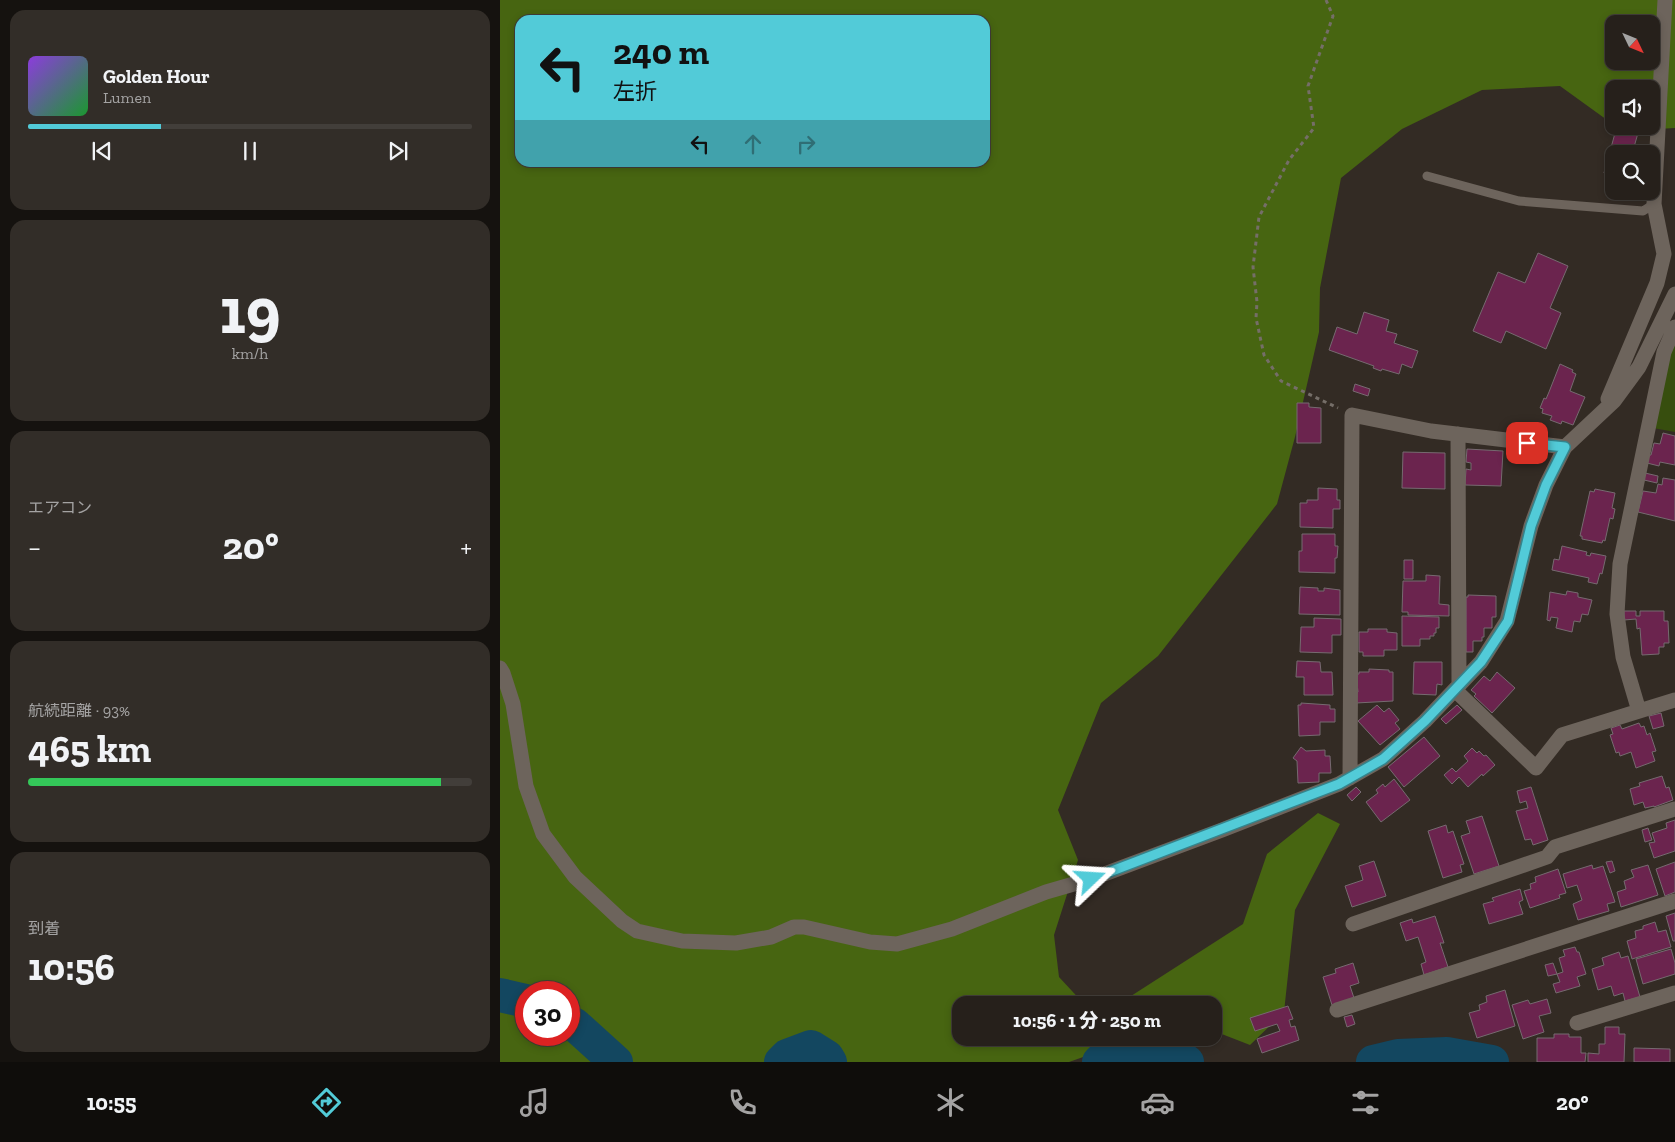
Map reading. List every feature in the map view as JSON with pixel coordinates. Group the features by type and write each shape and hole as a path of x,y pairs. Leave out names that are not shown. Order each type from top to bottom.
{"street":[{"path":"1602,412 1657,283 1664,254 1654,204 1665,0"},
{"path":"500,668 513,704 526,786 544,834 575,877 622,921 637,931 682,941 736,943 771,937 794,927 804,927 870,942 897,944 952,930 1046,892 1091,879 1222,830 1350,778 1383,759 1425,721 1481,662 1508,621 1531,526 1546,485 1565,447 1614,400 1639,367 1675,294"},
{"path":"1639,711 1622,657 1617,614 1620,564 1664,352 1675,327"},
{"path":"1350,778 1352,414 1431,431 1565,447"},
{"path":"1458,434 1457,687 1536,768 1562,735 1675,700"},
{"path":"1353,924 1547,857 1555,847 1675,809"},
{"path":"1337,1010 1675,901"},
{"path":"1577,1022 1675,993"}],"lane":[{"path":"1427,176 1518,201 1644,211 1654,204"}],"path":[{"path":"1326,0 1332,16 1308,86 1314,128 1289,160 1260,217 1253,267 1257,302 1256,318 1264,355 1281,381 1352,414"}],"green space":[{"path":"500,0 1675,0 1675,128 1660,129 1660,80 1605,80 1605,118 1560,86 1482,90 1402,129 1341,178 1320,288 1319,332 1295,437 1277,504 1158,656 1101,703 1058,810 1078,860 1054,935 1059,977 1077,996 952,996 952,1046 1114,1046 1069,1062 500,1062"},
{"path":"1675,341 1675,432 1653,428"},
{"path":"1318,813 1340,824 1295,910 1284,1012 1250,1045 1222,1034 1222,996 1131,996 1243,924 1267,854"}],"building":[{"path":"1615,135 1637,135 1635,145 1612,145"},
{"path":"1538,253 1568,266 1550,308 1561,313 1546,349 1506,331 1501,343 1473,331 1498,272 1525,283"},
{"path":"1364,312 1389,320 1386,331 1397,334 1394,343 1418,351 1412,368 1402,364 1399,374 1382,369 1381,371 1373,368 1374,366 1329,350 1337,327 1357,334"},
{"path":"1560,364 1573,370 1572,372 1576,374 1570,391 1585,397 1573,425 1562,421 1561,424 1550,420 1552,416 1542,413 1543,409 1540,408 1544,398 1546,399"},
{"path":"1355,384 1370,389 1368,396 1353,391"},
{"path":"1297,403 1309,403 1309,407 1321,408 1321,443 1297,443"},
{"path":"1663,433 1675,436 1675,465 1660,462 1659,466 1647,463 1654,443 1660,444"},
{"path":"1467,449 1503,451 1501,486 1465,485 1466,469 1471,470 1471,463 1466,462"},
{"path":"1403,452 1445,453 1445,489 1402,488"},
{"path":"1645,473 1658,476 1657,483 1644,480"},
{"path":"1663,478 1675,480 1675,521 1638,512 1643,491 1656,493 1658,484 1662,485"},
{"path":"1318,488 1337,489 1337,500 1340,500 1340,509 1333,509 1333,528 1300,527 1300,503 1307,503 1307,500 1318,500"},
{"path":"1595,489 1615,493 1612,508 1615,509 1613,519 1610,518 1605,541 1603,540 1602,543 1582,539 1582,536 1580,536 1590,491 1594,492"},
{"path":"1302,534 1335,534 1335,546 1338,546 1337,558 1335,558 1335,573 1299,572 1299,551 1302,551"},
{"path":"1562,546 1587,552 1586,555 1590,556 1591,553 1606,556 1602,574 1600,573 1597,584 1588,582 1589,578 1552,570 1554,559 1559,560"},
{"path":"1404,560 1413,560 1413,579 1404,579"},
{"path":"1426,575 1440,576 1439,604 1449,605 1449,616 1408,615 1408,612 1402,612 1403,581 1426,581"},
{"path":"1300,587 1318,588 1318,591 1324,591 1324,588 1340,590 1340,615 1299,614"},
{"path":"1567,591 1578,593 1578,597 1592,600 1588,615 1582,614 1580,622 1574,621 1572,632 1556,628 1558,618 1551,617 1550,621 1547,620 1550,592 1566,595"},
{"path":"1468,595 1496,596 1496,617 1492,617 1492,628 1484,628 1482,641 1473,641 1473,652 1466,652 1466,597"},
{"path":"1624,611 1636,611 1636,616 1640,616 1640,611 1664,611 1664,621 1668,621 1669,643 1664,643 1664,647 1659,647 1659,654 1642,655 1640,628 1637,629 1636,619 1624,620"},
{"path":"1402,616 1439,617 1439,628 1436,628 1436,633 1434,633 1434,636 1430,636 1430,639 1420,639 1420,646 1402,646"},
{"path":"1314,618 1341,619 1341,635 1332,635 1332,653 1300,652 1301,627 1314,627"},
{"path":"1368,629 1387,629 1387,632 1397,633 1397,650 1384,650 1384,656 1363,656 1363,652 1359,652 1359,632 1368,632"},
{"path":"1297,661 1320,662 1321,672 1332,672 1333,695 1304,695 1304,677 1296,677"},
{"path":"1414,662 1442,662 1442,685 1437,684 1436,695 1413,694"},
{"path":"1369,669 1393,672 1393,701 1356,703 1356,693 1358,692 1356,674 1359,674 1359,672 1369,672"},
{"path":"1497,672 1515,688 1492,713 1474,696 1476,694 1471,690 1484,676 1490,681"},
{"path":"1301,703 1330,705 1330,709 1335,709 1335,722 1320,722 1320,735 1299,736 1298,705 1301,705"},
{"path":"1377,705 1384,712 1389,708 1399,720 1395,723 1400,729 1380,745 1358,721"},
{"path":"1457,705 1462,710 1446,724 1441,719"},
{"path":"1661,713 1664,726 1653,729 1649,716"},
{"path":"1639,723 1641,727 1644,726 1647,735 1650,733 1656,751 1652,752 1655,761 1636,768 1631,752 1620,756 1619,752 1616,753 1610,735 1613,734 1611,728 1620,725 1622,729"},
{"path":"1424,737 1440,756 1404,787 1388,767"},
{"path":"1301,747 1306,751 1325,750 1325,756 1330,756 1331,773 1319,773 1319,782 1298,783 1297,761 1293,758"},
{"path":"1472,748 1477,753 1479,751 1484,756 1486,755 1495,765 1468,787 1459,777 1452,784 1444,775 1452,768 1456,772 1468,761 1464,756"},
{"path":"1662,776 1666,788 1669,787 1673,800 1654,807 1645,808 1643,802 1634,805 1630,789 1640,786 1639,783"},
{"path":"1394,779 1410,800 1381,822 1366,802 1378,793 1376,790 1383,784 1385,787"},
{"path":"1356,787 1361,792 1352,801 1347,795"},
{"path":"1531,787 1548,840 1533,845 1531,839 1525,840 1516,811 1528,808 1526,801 1520,803 1517,791"},
{"path":"1482,816 1499,866 1474,874 1461,836 1470,833 1466,821"},
{"path":"1675,820 1675,851 1654,858 1649,843 1655,842 1652,833 1667,828 1666,823"},
{"path":"1446,825 1448,833 1453,831 1464,864 1460,865 1462,872 1443,878 1428,831"},
{"path":"1648,828 1652,840 1645,842 1642,830"},
{"path":"1374,861 1386,896 1352,907 1345,886 1363,880 1359,866"},
{"path":"1612,861 1615,871 1610,873 1606,862"},
{"path":"1675,862 1675,892 1665,896 1656,869"},
{"path":"1592,865 1593,869 1603,866 1615,902 1607,904 1609,911 1578,920 1573,904 1582,900 1577,885 1567,888 1563,874"},
{"path":"1648,865 1658,895 1621,907 1617,892 1626,889 1624,881 1634,877 1631,870"},
{"path":"1558,869 1566,893 1559,895 1560,898 1530,908 1524,891 1531,889 1530,884 1536,882 1535,877"},
{"path":"1520,889 1523,900 1519,902 1523,914 1489,924 1483,904 1494,901 1492,898"},
{"path":"1675,913 1675,941 1673,941 1666,916"},
{"path":"1435,916 1444,943 1440,943 1448,967 1424,975 1421,964 1426,962 1418,937 1406,941 1400,923 1412,919 1413,923"},
{"path":"1655,922 1658,932 1666,930 1671,947 1632,959 1627,941 1636,938 1635,931"},
{"path":"1575,947 1577,952 1579,952 1586,974 1577,977 1580,986 1556,993 1553,984 1560,982 1557,974 1563,972 1559,958 1565,956 1563,950"},
{"path":"1671,949 1675,963 1675,974 1643,984 1636,959"},
{"path":"1619,952 1621,958 1628,956 1640,997 1625,1001 1623,993 1614,996 1611,986 1598,990 1592,969 1604,965 1602,958"},
{"path":"1353,963 1359,983 1350,986 1354,998 1332,1005 1323,977 1336,973 1335,969"},
{"path":"1553,963 1557,974 1548,976 1545,965"},
{"path":"1505,990 1515,1026 1477,1038 1469,1013 1480,1010 1479,1005 1487,1002 1486,996"},
{"path":"1547,999 1551,1013 1539,1016 1544,1032 1523,1039 1512,1005 1528,1000 1530,1004"},
{"path":"1288,1006 1293,1019 1289,1020 1291,1027 1295,1026 1299,1040 1262,1053 1257,1039 1280,1031 1277,1024 1255,1031 1250,1018"},
{"path":"1352,1015 1355,1024 1347,1027 1344,1017"},
{"path":"1605,1027 1619,1027 1619,1034 1625,1034 1624,1062 1588,1062 1588,1053 1599,1054 1599,1044 1605,1044"},
{"path":"1554,1034 1569,1034 1569,1037 1581,1037 1581,1053 1586,1053 1585,1062 1537,1062 1537,1038 1554,1038"},
{"path":"1634,1048 1670,1049 1670,1062 1634,1062"}],"waterway":[{"path":"500,995 515,998"},
{"path":"580,1030 616,1062"},
{"path":"781,1062 787,1056 811,1047 827,1057 830,1062"},
{"path":"1099,1062 1102,1059 1139,1048 1170,1052 1187,1062"},
{"path":"1373,1062 1398,1056 1447,1054 1492,1062"}],"route":[{"path":"1091,879 1339,784 1383,759 1425,721 1481,662 1508,621 1512,598 1531,526 1546,485 1565,447 1527,443"}]}
